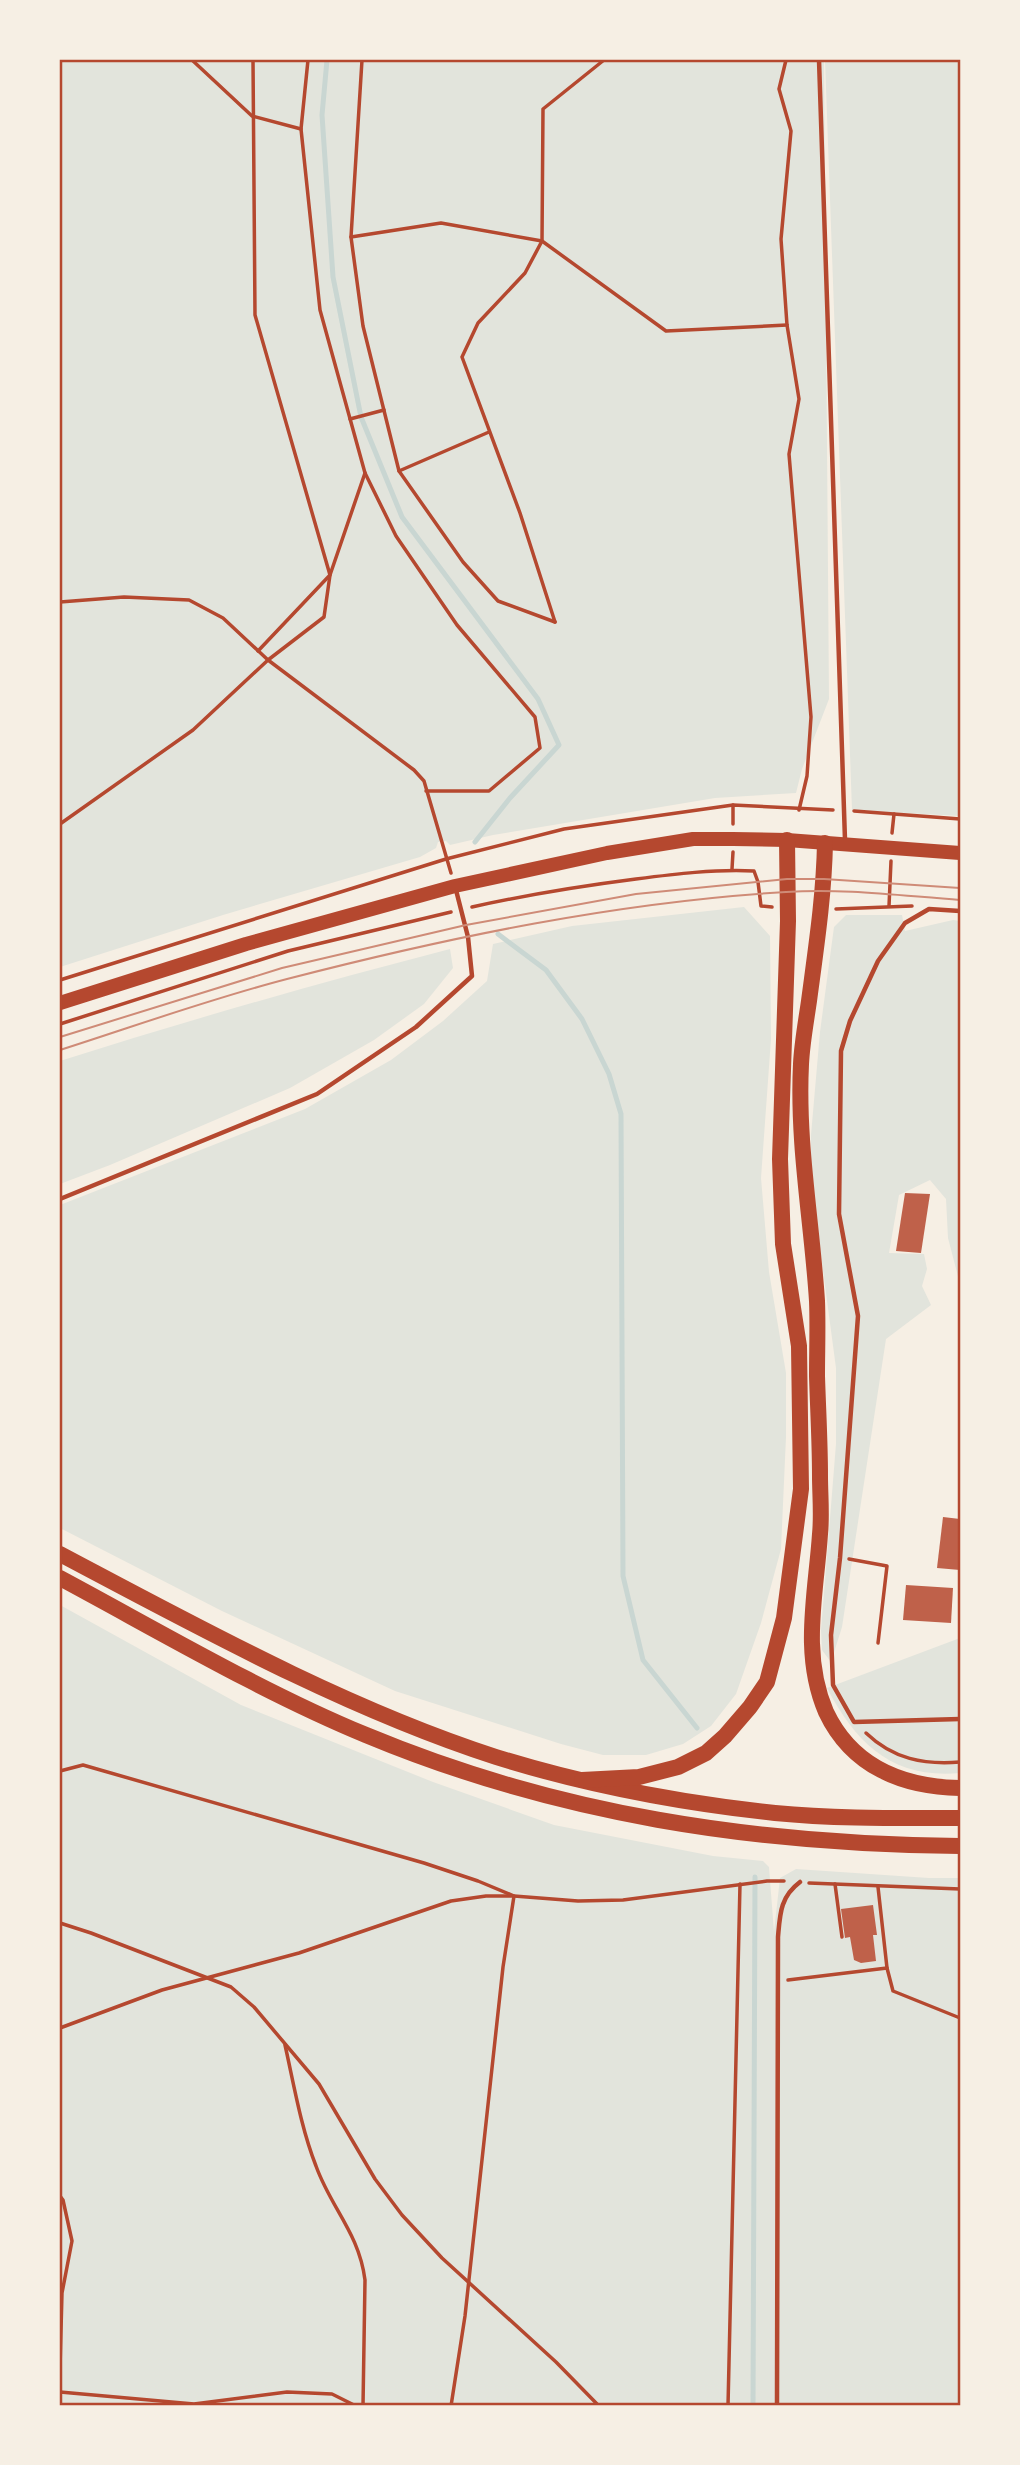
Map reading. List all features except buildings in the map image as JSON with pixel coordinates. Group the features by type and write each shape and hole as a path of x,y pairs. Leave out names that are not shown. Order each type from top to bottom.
{"highway":[{"path":"582,1780 639,1777 678,1767 706,1753 725,1737 767,1682 784,1618 801,1489 799,1346 783,1244 780,1159 788,921 787,840"},
{"path":"825,843 820,921 801,1063 805,1195 817,1302 821,1458 821,1532 811,1623 811,1657 827,1713 845,1740 864,1760 886,1774 913,1784 961,1788"},
{"path":"60,1554 188,1621 380,1713 495,1756 582,1780 687,1801 777,1813 961,1818"},
{"path":"60,1578 293,1702 366,1735 485,1779 573,1803 683,1825 772,1837 961,1846"}],"main road":[{"path":"60,1003 246,944 455,886 607,853 693,839 787,840 961,853"}],"lane":[{"path":"819,60 845,845"},
{"path":"60,1199 317,1094 416,1027 472,976 468,937 455,886"},
{"path":"961,911 929,909 905,923 878,961 850,1021 841,1051 839,1214 858,1316 840,1558 831,1635 833,1685 854,1722 961,1719"},
{"path":"777,2406 778,1937 781,1905 786,1895 800,1882"}],"path":[{"path":"192,60 253,116 301,129"},
{"path":"253,60 256,315 330,575"},
{"path":"308,60 301,129 320,310 365,473 396,536 457,625 535,717 540,748 489,791 425,791"},
{"path":"362,60 351,237 363,326 400,471 463,562 498,601 555,622 520,513 462,357 478,323 525,274 542,241 543,109 604,60"},
{"path":"786,60 779,89 791,131 781,239 788,325 800,400 789,454 811,717 807,776 799,810"},
{"path":"351,237 442,223 542,241 666,331 788,325"},
{"path":"350,419 384,410"},
{"path":"400,471 489,432"},
{"path":"60,824 193,730 268,660 324,617 330,575 365,473"},
{"path":"258,650 330,575"},
{"path":"60,602 124,597 189,600 223,618 268,660 414,770 424,781 455,886"},
{"path":"844,810 961,819"},
{"path":"60,1024 288,951 461,910 579,886 732,870"},
{"path":"840,1558 887,1566 878,1643"},
{"path":"854,1722 875,1742 908,1759 937,1764 961,1762"},
{"path":"60,1771 83,1765 424,1863 514,1896"},
{"path":"60,2028 162,1990 299,1953 451,1901 486,1896 579,1901 623,1900 767,1881"},
{"path":"800,1882 961,1889"},
{"path":"728,2406 740,1884"},
{"path":"835,1884 842,1937"},
{"path":"877,1887 887,1968 893,1991 961,2018"},
{"path":"451,2406 468,2283 503,1967 514,1896"},
{"path":"60,1923 231,1987 254,2007 320,2084 375,2179 402,2215 468,2283 556,2362 599,2406"},
{"path":"779,1981 887,1968"},
{"path":"285,2045 298,2106 316,2167 358,2246 363,2263 363,2406"},
{"path":"60,2196 72,2241 62,2292 60,2368"},
{"path":"60,2392 194,2404 287,2392 332,2394 356,2406"}],"shaded area":[{"path":"60,60 824,60 829,699 802,769 796,793 715,798 493,835 450,845 446,841 438,842 436,848 420,857 60,967"},
{"path":"825,60 960,60 960,816 852,810"},
{"path":"744,907 770,936 771,1039 761,1178 769,1272 786,1373 786,1437 781,1549 761,1623 736,1694 711,1726 683,1744 646,1755 603,1755 561,1744 395,1691 222,1611 60,1528 60,1205 305,1109 391,1060 443,1021 487,981 493,944 572,926"},
{"path":"846,915 902,915 905,931 953,920 960,921 960,1284 948,1238 946,1199 930,1180 899,1195 889,1253 924,1254 927,1269 922,1286 931,1305 886,1339 842,1627 831,1662 822,1650 821,1630 836,1444 836,1368 811,1168 811,1135 820,1032 834,927"},
{"path":"450,949 453,968 424,1004 374,1040 290,1088 60,1184 60,1061 254,1002"},
{"path":"60,1605 241,1705 433,1782 554,1825 713,1856 763,1861 769,1867 774,1932 780,1878 796,1869 960,1878 960,2405 60,2405"},
{"path":"960,1638 960,1773 915,1770 896,1764 880,1754 851,1726 827,1688"}],"waterway":[{"path":"327,60 322,115 333,277 361,417 402,517 538,699 559,745 510,798 475,842"},
{"path":"498,934 546,970 582,1019 609,1074 621,1114 623,1576 643,1660 697,1728"},
{"path":"753,2406 755,1877"}],"tram line":[{"path":"60,1037 282,968 466,925 636,894 787,879 960,888"},
{"path":"60,1050 287,979 410,949 535,923 660,904 786,892 830,891 960,900"}]}
